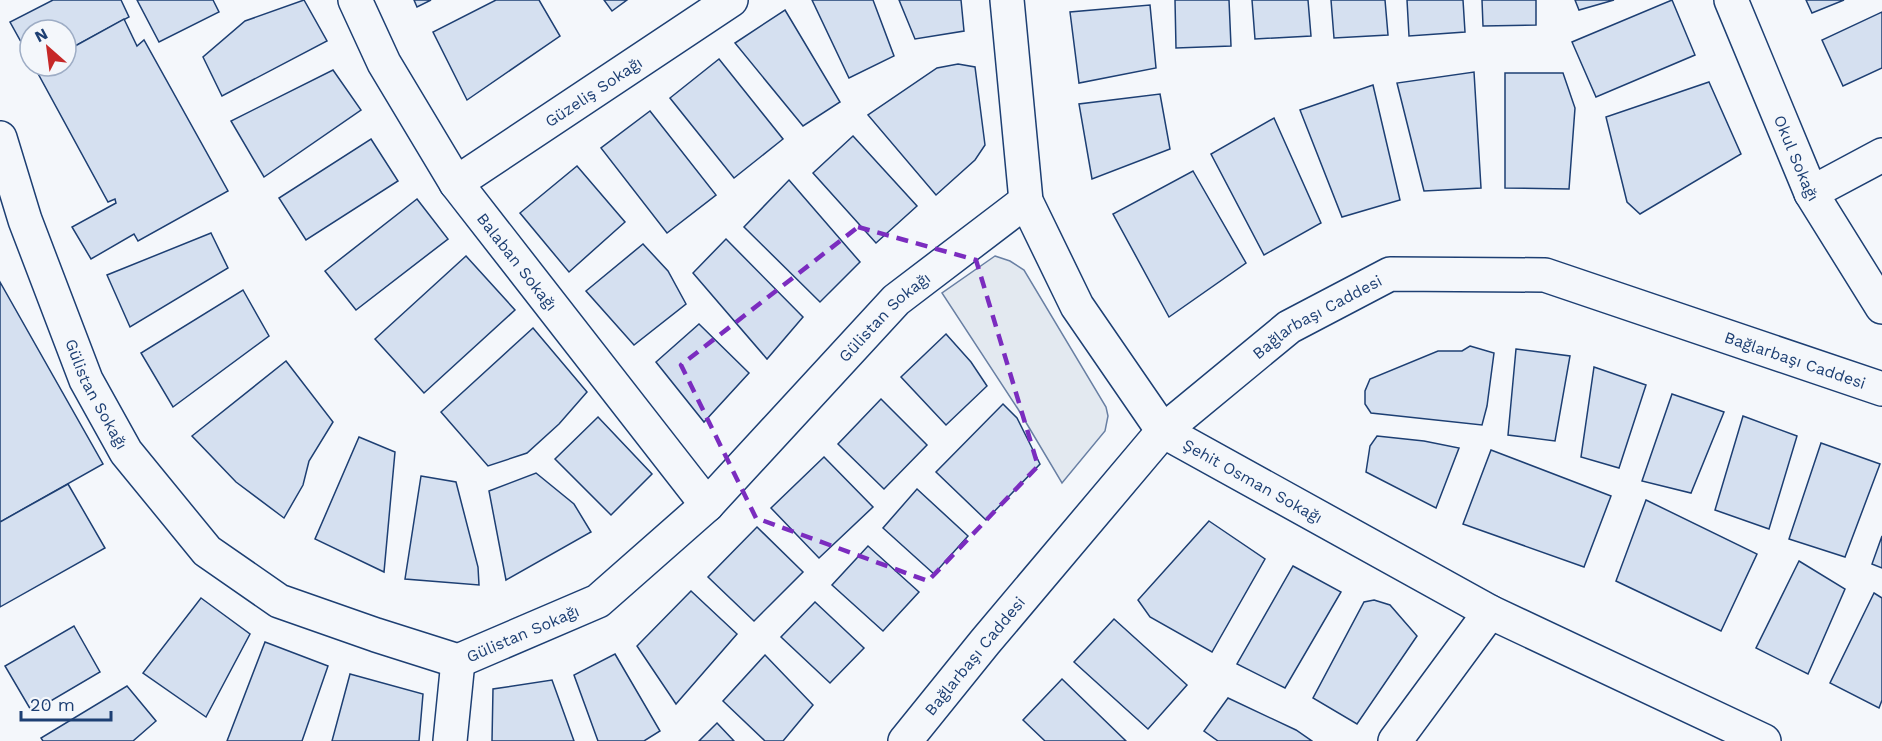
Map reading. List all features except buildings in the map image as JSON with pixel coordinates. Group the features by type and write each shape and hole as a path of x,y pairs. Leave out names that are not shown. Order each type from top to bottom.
{"street":[{"name":"Balaban Sokağı","path":"355,0 384,63 456,183 707,505"},
{"name":"Güzeliş Sokağı","path":"456,183 731,0"},
{"name":"Şehit Osman Sokağı","path":"1007,0 1026,201 1077,306 1163,431 1490,612 1764,741"},
{"name":"Okul Sokağı","path":"1731,0 1811,193 1882,307"},
{"name":"Gülistan Sokağı","path":"0,138 25,220 86,380 126,452 207,551 279,601 458,661 598,601 707,505 896,300 1026,201"},
{"path":"1811,193 1882,155"},
{"name":"Bağlarbaşı Caddesi","path":"905,741 985,642 1163,431 1289,327 1390,274 1545,275 1882,389"},
{"path":"1395,741 1490,612"},
{"path":"450,741 458,661"}],"highlighted area":[{"path":"858,227 976,260 1038,466 928,581 756,518 681,365"}],"shaded area":[{"path":"995,256 1010,261 1024,270 1106,407 1108,416 1105,431 1062,483 1018,409 942,293"}]}
